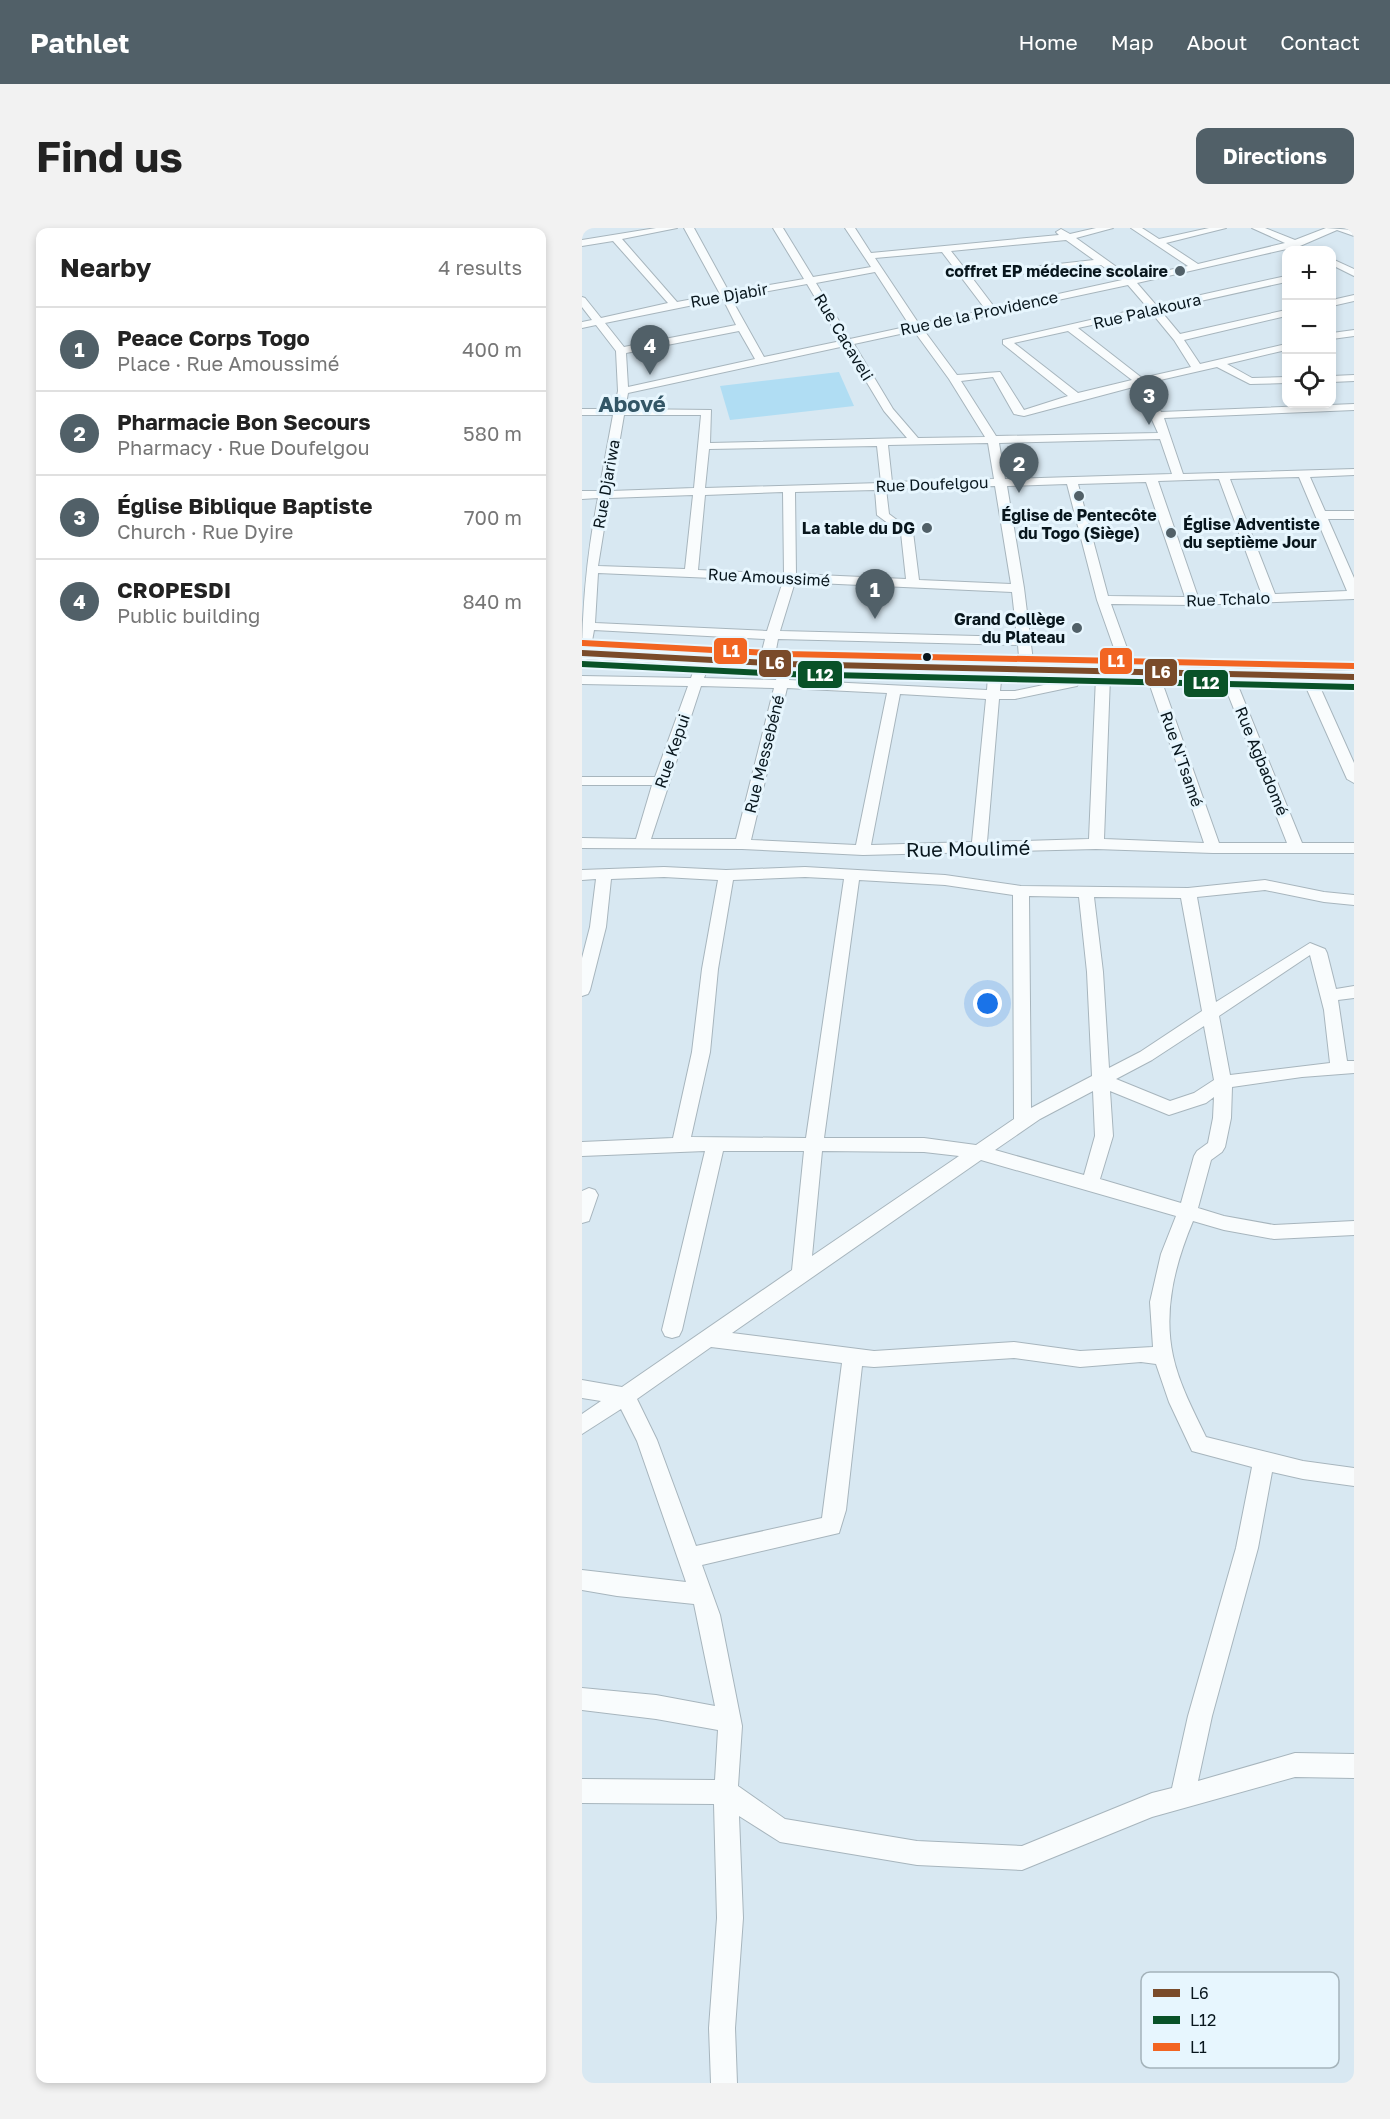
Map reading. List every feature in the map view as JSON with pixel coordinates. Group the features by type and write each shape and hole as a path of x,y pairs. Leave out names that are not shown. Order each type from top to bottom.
{"highway":[{"path":"583,644 768,656 996,665"},
{"path":"583,644 704,660 786,664 1354,666"},
{"path":"1116,666 1152,671 1354,676"}],"street":[{"path":"582,243 672,228"},
{"path":"689,228 760,360"},
{"name":"Rue Cacaveli","path":"778,228 845,342 889,411 915,441"},
{"path":"850,228 916,327 954,378 993,440 1018,588 1027,665"},
{"path":"1055,228 1130,282 1178,338 1197,368"},
{"path":"868,256 1068,237 1108,228"},
{"path":"1136,228 1196,267"},
{"path":"1158,242 1221,228"},
{"path":"1257,228 1301,246"},
{"name":"Rue de la Providence","path":"623,391 1196,267 1295,243 1334,228"},
{"path":"1340,228 1354,233"},
{"path":"615,237 675,305"},
{"path":"945,249 992,311"},
{"path":"964,277 1103,262"},
{"path":"1336,268 1354,273"},
{"name":"Rue Djabir","path":"582,325 675,305 876,269"},
{"name":"Rue Palakoura","path":"1076,397 1007,342 1012,339 1071,328 1282,280"},
{"path":"1336,302 1354,298"},
{"path":"582,300 621,351 742,327"},
{"path":"1178,338 1282,314"},
{"path":"1071,328 1140,382 1157,415 1179,478"},
{"path":"1336,335 1354,333"},
{"path":"954,378 996,374 1018,412 1282,348"},
{"name":"Rue Djariwa","path":"583,644 589,560 604,495 623,391 621,351"},
{"path":"1218,363 1251,381 1282,380"},
{"path":"1336,379 1354,378"},
{"path":"1157,415 1354,407"},
{"path":"582,412 707,412 691,574"},
{"path":"705,446 1164,436"},
{"path":"882,442 883,515 907,532 913,583"},
{"name":"Rue Doufelgou","path":"582,495 1354,472"},
{"path":"1303,474 1354,594"},
{"path":"1223,476 1270,598"},
{"path":"1151,479 1192,601"},
{"path":"1072,481 1103,600 1116,666 1103,677 1096,844"},
{"path":"768,656 772,635 790,578 789,489"},
{"path":"1321,515 1354,515"},
{"path":"1339,559 1354,558"},
{"name":"Rue Amoussimé","path":"589,560 691,574 1018,588"},
{"name":"Rue Tchalo","path":"1103,600 1192,601 1354,594"},
{"path":"583,644 772,635 1023,641"},
{"name":"Rue Kepui","path":"642,843 661,781 704,660"},
{"name":"Rue Messebéné","path":"742,844 786,664"},
{"path":"979,848 996,665"},
{"name":"Rue N'Tsamé","path":"1152,671 1213,848"},
{"name":"Rue Agbadomé","path":"1227,674 1296,848"},
{"path":"1308,676 1354,780"},
{"path":"582,680 782,684 995,695 1015,695 1072,683"},
{"path":"863,850 894,691"},
{"path":"582,781 661,781"},
{"name":"Rue Moulimé","path":"582,843 742,844 863,850 1096,844 1213,848 1354,848"},
{"path":"582,875 604,876 664,872 726,875 805,872 945,880 1021,891 1188,893 1265,885 1324,897 1354,900"},
{"path":"681,1143 701,1052 710,969 726,875"},
{"path":"582,990 598,927 604,876"},
{"path":"801,1274 814,1143 842,932 852,876"},
{"path":"1021,891 1023,1122"},
{"path":"1086,891 1095,972 1104,1136 1090,1184"},
{"path":"1188,893 1208,1014 1223,1082 1222,1118 1216,1147 1203,1156 1187,1213 1170,1254 1160,1302 1163,1356 1179,1402 1199,1445 1303,1470 1354,1477"},
{"path":"582,1425 1023,1122 1100,1080 1146,1056 1310,948 1319,953 1338,1040 1347,1067 1223,1082 1200,1098 1169,1108 1100,1080"},
{"path":"1330,995 1354,992"},
{"path":"582,1149 681,1143 924,1145 978,1152 1224,1223 1275,1232 1354,1228"},
{"path":"672,1330 715,1145"},
{"path":"582,1216 589,1195"},
{"path":"709,1338 874,1359 1014,1350 1080,1359 1142,1354 1163,1356"},
{"path":"689,1558 831,1526 835,1510 853,1357"},
{"path":"582,1389 624,1396"},
{"path":"624,1396 647,1440 709,1615 728,1720 726,1792 730,1918 722,2028 724,2083"},
{"path":"1182,1797 1200,1716 1247,1548 1264,1461"},
{"path":"582,1580 617,1586 702,1594"},
{"path":"582,1699 656,1707 728,1720"},
{"path":"582,1791 726,1792 780,1830 917,1853 1022,1858 1152,1805 1295,1766 1354,1766"}],"shaded area":[{"path":"839,372 854,406 730,420 720,386"}],"transit line":[{"name":"L1","path":"583,643 786,654 1354,666"},
{"name":"L6","path":"582,653 786,664 1354,677"},
{"name":"L12","path":"582,664 786,674 1354,687"}],"place":[{"name":"coffret EP médecine scolaire","path":"1180,271"},
{"name":"CROPESDI","path":"650,375"},
{"name":"Église Biblique Baptiste","path":"1149,425"},
{"name":"Pharmacie Bon Secours","path":"1019,493"},
{"name":"Église de Pentecôte du Togo (Siège)","path":"1079,496"},
{"name":"La table du DG","path":"927,528"},
{"name":"Église Adventiste du septième Jour","path":"1171,533"},
{"name":"Peace Corps Togo","path":"875,619"},
{"name":"Grand Collège du Plateau","path":"1077,628"}],"district":[{"name":"Abové","path":"632,403"}]}
